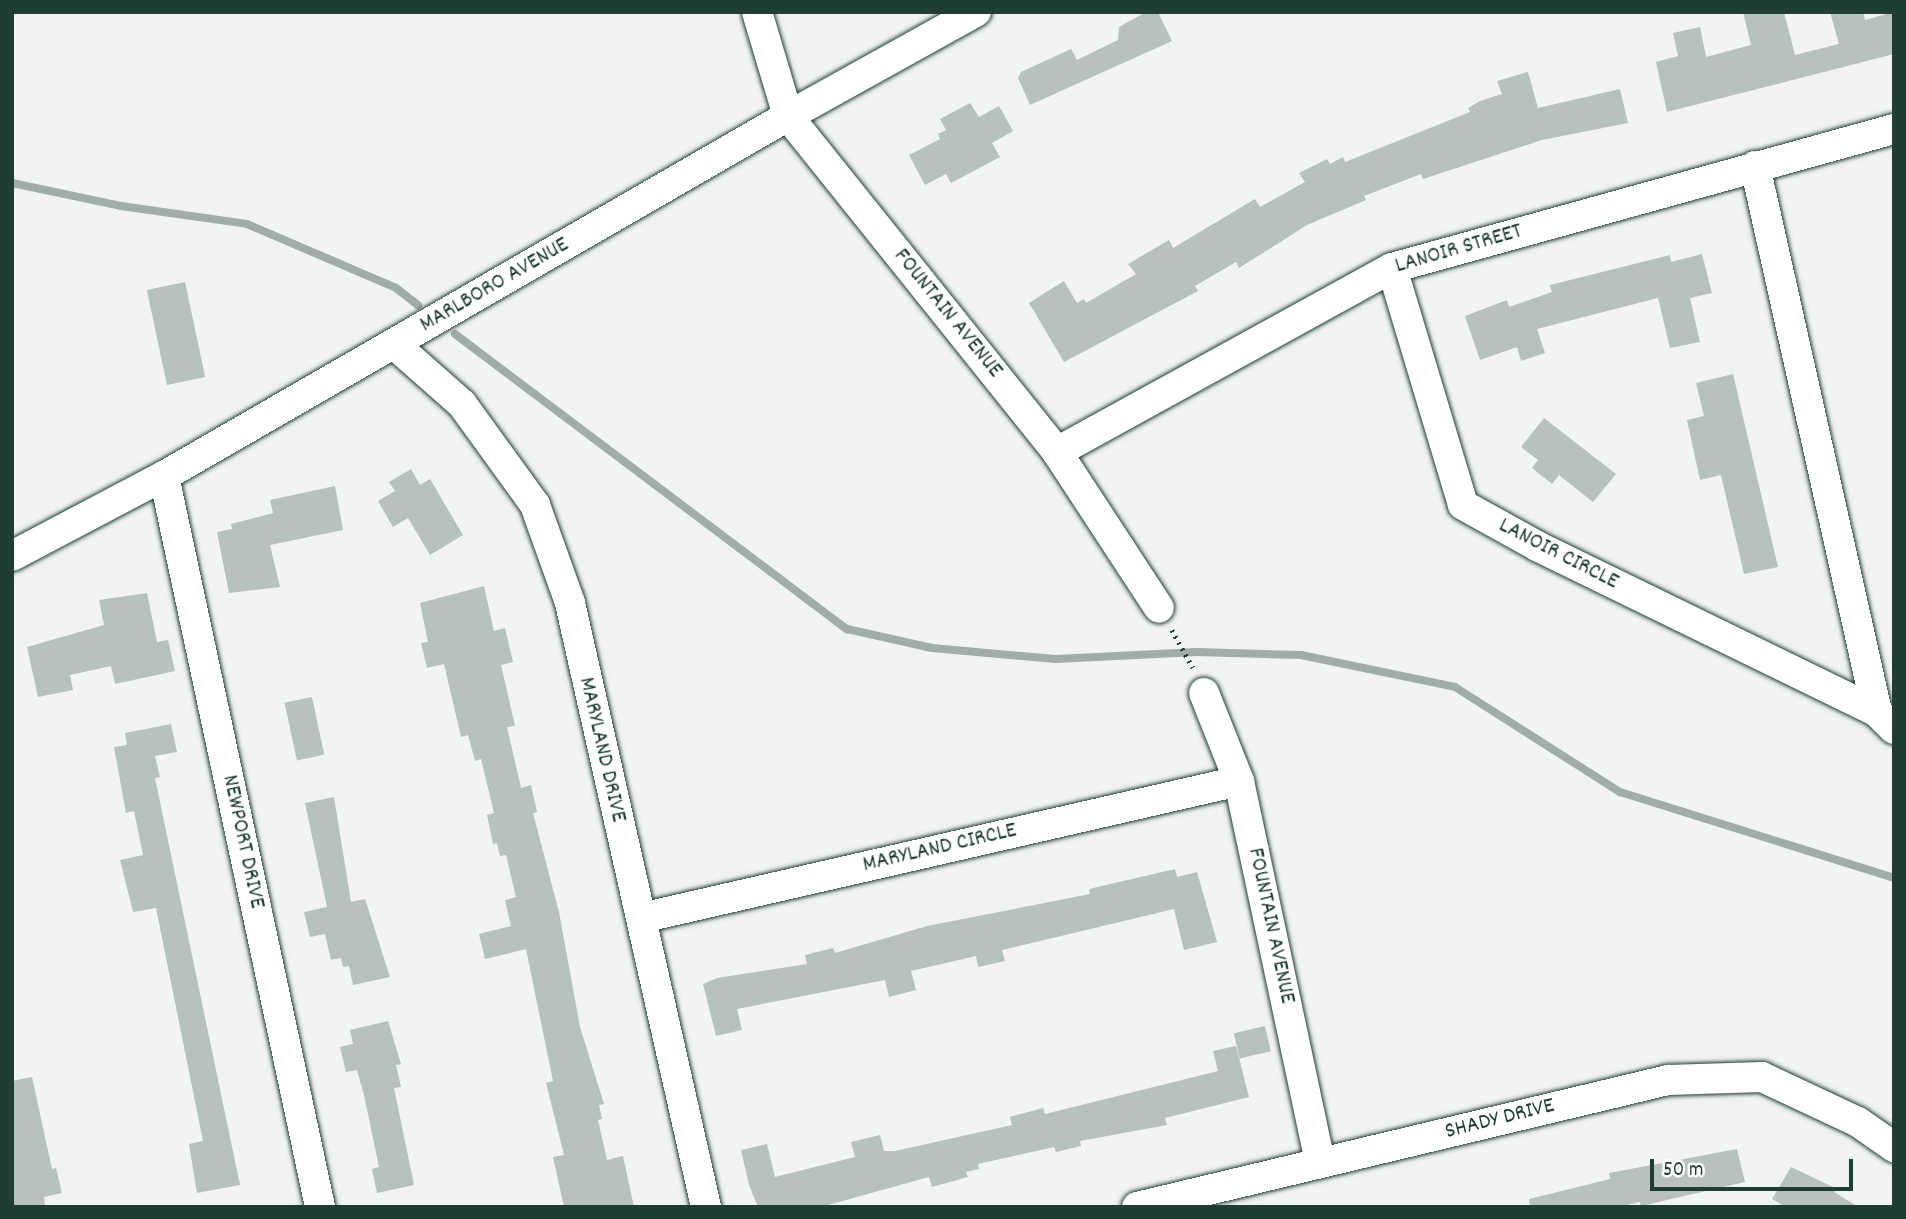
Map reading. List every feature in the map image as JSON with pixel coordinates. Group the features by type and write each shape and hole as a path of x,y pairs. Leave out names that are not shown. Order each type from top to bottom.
{"street":[{"name":"FOUNTAIN AVENUE","path":"757,12 788,116 1057,452 1159,608"},
{"name":"MARLBORO AVENUE","path":"12,556 164,476 788,116 976,12"},
{"name":"LANOIR STREET","path":"1057,452 1392,268 1894,129"},
{"name":"LANOIR CIRCLE","path":"1755,166 1885,720"},
{"name":"LANOIR CIRCLE","path":"1392,268 1463,505 1537,547 1885,720"},
{"name":"MARYLAND DRIVE","path":"394,344 462,404 535,505 570,603 706,1207"},
{"name":"NEWPORT DRIVE","path":"164,476 320,1207"},
{"name":"FOUNTAIN AVENUE","path":"1204,693 1239,781 1320,1163"},
{"name":"MARYLAND CIRCLE","path":"641,918 1239,781"},
{"name":"SHADY DRIVE","path":"1137,1207 1668,1080 1762,1077 1858,1122 1894,1147"}],"path":[{"path":"1174,634 1191,665"}],"building":[{"path":"1146,12 1158,12 1172,41 1030,105 1018,78 1021,72 1071,49 1077,60 1118,40 1119,27"},
{"path":"1743,12 1784,12 1795,55 1839,44 1830,12 1863,12 1865,20 1894,12 1894,54 1667,112 1656,62 1678,56 1673,33 1700,27 1706,57 1751,45"},
{"path":"1528,72 1538,108 1620,89 1628,123 1542,140 1423,179 1421,174 1364,196 1366,200 1307,225 1239,268 1236,262 1195,286 1198,291 1064,362 1029,303 1064,281 1077,303 1084,299 1086,303 1136,274 1128,264 1169,240 1173,248 1255,199 1260,207 1305,182 1299,173 1327,159 1330,164 1343,157 1345,162 1470,112 1468,108 1480,101 1502,94 1497,81"},
{"path":"970,103 979,117 999,106 1013,131 992,143 1000,157 951,183 946,174 925,185 909,155 940,139 938,134 946,130 940,119"},
{"path":"1702,254 1712,293 1690,298 1700,342 1670,348 1658,298 1537,329 1545,353 1521,361 1517,347 1480,360 1465,316 1507,300 1509,307 1552,292 1550,285 1670,255 1671,262"},
{"path":"185,282 205,377 167,385 147,290"},
{"path":"1733,374 1778,567 1744,574 1721,475 1700,480 1687,420 1704,416 1696,383"},
{"path":"1544,418 1616,474 1593,502 1559,475 1552,484 1532,468 1538,460 1521,447"},
{"path":"411,469 420,485 430,479 463,535 430,555 408,518 393,527 378,501 395,491 389,482"},
{"path":"335,486 343,530 270,545 280,587 229,593 217,532 232,529 231,524 273,513 270,500"},
{"path":"484,586 494,631 505,628 513,662 501,665 515,726 507,727 521,788 531,785 537,812 533,813 559,912 580,1027 604,1104 599,1105 602,1119 598,1120 607,1160 623,1156 634,1207 564,1207 553,1157 564,1155 546,1083 553,1081 526,949 485,959 479,934 511,926 505,900 516,897 506,855 500,856 497,843 493,844 487,815 494,813 481,759 475,761 468,735 461,737 444,664 427,668 421,643 428,642 420,603"},
{"path":"147,593 157,642 168,640 175,671 115,684 111,666 70,675 73,690 38,697 27,647 104,625 99,600"},
{"path":"312,697 324,755 297,761 285,703"},
{"path":"171,724 177,752 155,756 160,777 155,778 240,1185 197,1193 189,1144 203,1141 156,908 133,912 120,860 143,855 134,811 126,813 114,747 127,745 125,733"},
{"path":"334,797 351,902 365,899 390,977 353,985 349,966 343,967 341,958 331,960 325,934 310,937 304,912 327,907 305,803"},
{"path":"1175,869 1177,877 1197,872 1217,942 1184,950 1174,909 1002,950 1005,961 978,967 976,956 911,971 916,990 889,997 885,980 737,1009 742,1030 716,1036 703,984 717,978 807,964 805,955 833,948 835,953 927,926 1090,894 1089,889"},
{"path":"388,1021 401,1064 396,1065 401,1087 394,1088 414,1185 377,1193 372,1169 379,1167 364,1095 357,1070 346,1072 340,1047 353,1044 350,1030"},
{"path":"1265,1026 1271,1051 1240,1059 1234,1033"},
{"path":"1236,1046 1249,1097 1165,1118 1167,1125 1080,1141 1081,1146 1056,1152 1054,1147 978,1164 979,1169 966,1172 968,1177 932,1187 929,1177 821,1207 758,1207 749,1185 741,1150 767,1144 775,1177 855,1157 851,1142 880,1135 884,1151 895,1151 1012,1125 1010,1117 1043,1108 1045,1114 1218,1071 1213,1051"},
{"path":"32,1077 52,1169 56,1168 62,1193 44,1197 45,1207 16,1207 12,1203 12,1081"},
{"path":"1737,1149 1745,1182 1641,1206 1640,1202 1619,1207 1530,1207 1529,1199 1610,1179 1609,1173"},
{"path":"1791,1167 1837,1189 1834,1192 1858,1207 1786,1207 1772,1199"}],"waterway":[{"path":"12,183 121,206 247,224 396,288 418,305"},
{"path":"455,334 847,629 932,648 1056,659 1197,652 1301,655 1455,687 1620,792 1894,878"}]}
